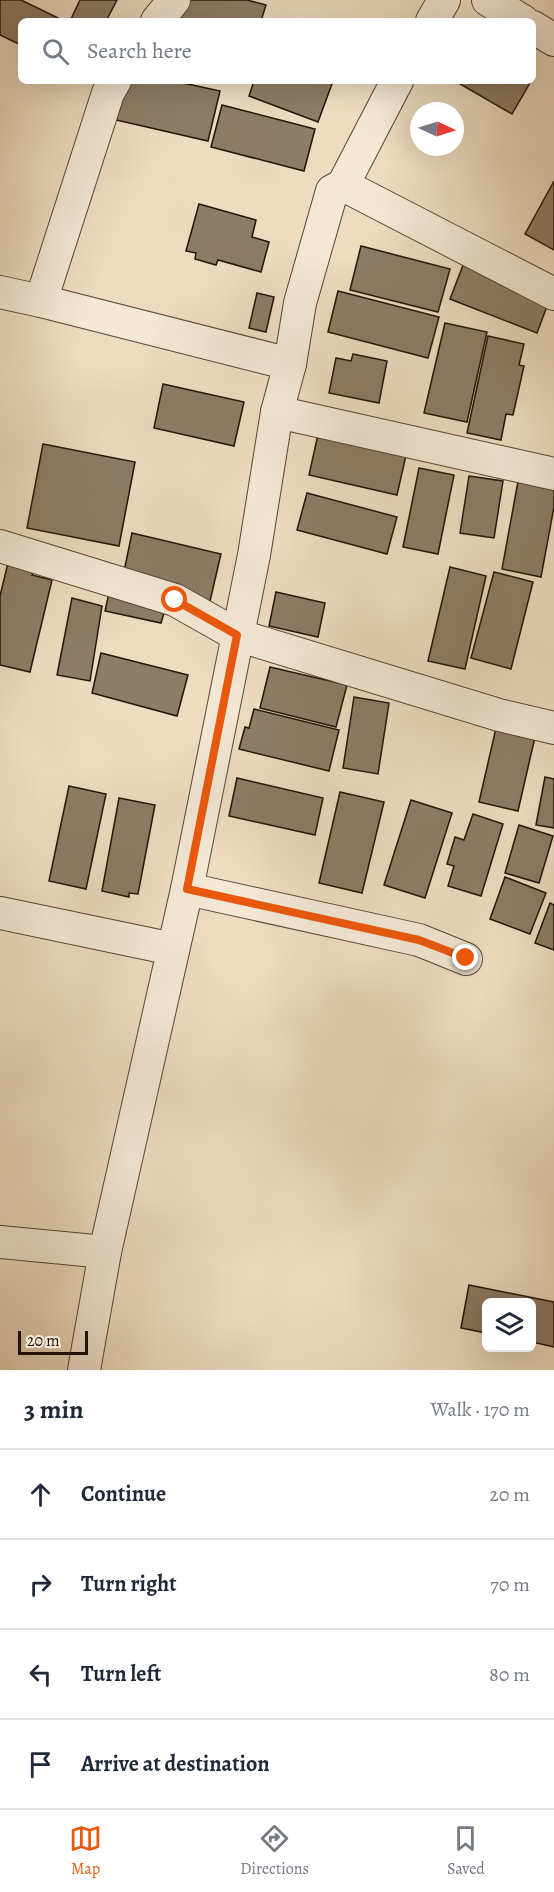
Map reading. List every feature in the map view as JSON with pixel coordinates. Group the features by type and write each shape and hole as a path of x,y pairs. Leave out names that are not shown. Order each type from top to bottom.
{"street":[{"path":"159,18 174,0"},
{"path":"434,18 444,0"},
{"path":"488,0 518,18"},
{"path":"536,29 554,40"},
{"path":"41,301 108,93 114,84"},
{"path":"84,1370 105,1252 187,889 254,555 276,412 290,364 300,303 332,191 343,185 395,84"},
{"path":"343,185 554,294"},
{"path":"0,292 290,364"},
{"path":"276,412 554,474"},
{"path":"0,546 175,600 237,635 499,715 554,728"},
{"path":"187,889 419,940 466,958"},
{"path":"0,913 173,949"},
{"path":"0,1242 105,1252"}],"building":[{"path":"0,0 21,0 58,18 18,18 18,44 0,35"},
{"path":"80,0 117,0 108,18 71,18"},
{"path":"180,0 247,0 266,5 262,18 176,18"},
{"path":"123,84 188,84 220,91 208,141 116,120"},
{"path":"253,84 332,84 318,122 249,96"},
{"path":"460,84 529,84 512,114"},
{"path":"222,105 315,129 304,171 211,147"},
{"path":"554,181 554,250 525,234"},
{"path":"199,204 256,220 252,237 269,242 261,272 218,260 216,265 195,259 196,253 186,251"},
{"path":"361,246 450,269 438,312 350,290"},
{"path":"465,260 552,293 537,333 450,299"},
{"path":"338,291 439,317 428,358 328,332"},
{"path":"257,293 274,297 266,332 249,328"},
{"path":"445,323 487,332 467,422 424,413"},
{"path":"488,336 524,344 519,365 524,366 513,415 506,414 501,440 467,433"},
{"path":"353,354 387,361 379,403 329,393 336,358 351,361"},
{"path":"163,384 244,402 234,446 154,428"},
{"path":"319,430 407,451 397,495 309,475"},
{"path":"43,444 135,462 119,546 27,528"},
{"path":"419,468 454,475 438,554 403,547"},
{"path":"469,476 503,481 494,538 460,533"},
{"path":"519,476 554,483 554,507 541,577 502,569"},
{"path":"307,493 397,517 387,554 297,530"},
{"path":"132,533 221,554 210,601 122,581"},
{"path":"8,563 34,569 32,575 52,580 30,672 0,665 0,596"},
{"path":"450,567 486,576 465,669 428,661"},
{"path":"494,572 533,582 511,669 471,658"},
{"path":"110,589 167,603 161,623 105,611"},
{"path":"276,592 325,603 318,637 269,626"},
{"path":"72,598 102,606 90,681 57,675"},
{"path":"101,653 188,675 177,716 92,693"},
{"path":"270,667 347,685 336,727 260,708"},
{"path":"354,697 389,703 378,774 343,768"},
{"path":"254,709 339,730 329,771 239,749 245,727 249,728"},
{"path":"499,715 538,724 518,811 479,802"},
{"path":"545,777 554,779 554,828 536,825"},
{"path":"237,778 323,798 315,835 229,816"},
{"path":"69,786 106,794 86,889 49,881"},
{"path":"340,792 384,802 362,893 319,883"},
{"path":"119,798 155,805 138,894 129,893 129,897 102,891"},
{"path":"411,800 452,813 425,898 384,885"},
{"path":"473,814 503,824 481,896 448,886 454,866 447,864 455,837 464,840"},
{"path":"519,825 553,836 539,883 505,873"},
{"path":"505,877 546,893 530,934 490,919"},
{"path":"550,903 554,905 554,950 535,943"},
{"path":"469,1285 534,1298 482,1298 482,1332 461,1328"},
{"path":"536,1298 554,1302 554,1347 536,1343"}],"route":[{"path":"175,600 237,635 187,889 419,940 466,958"}]}
